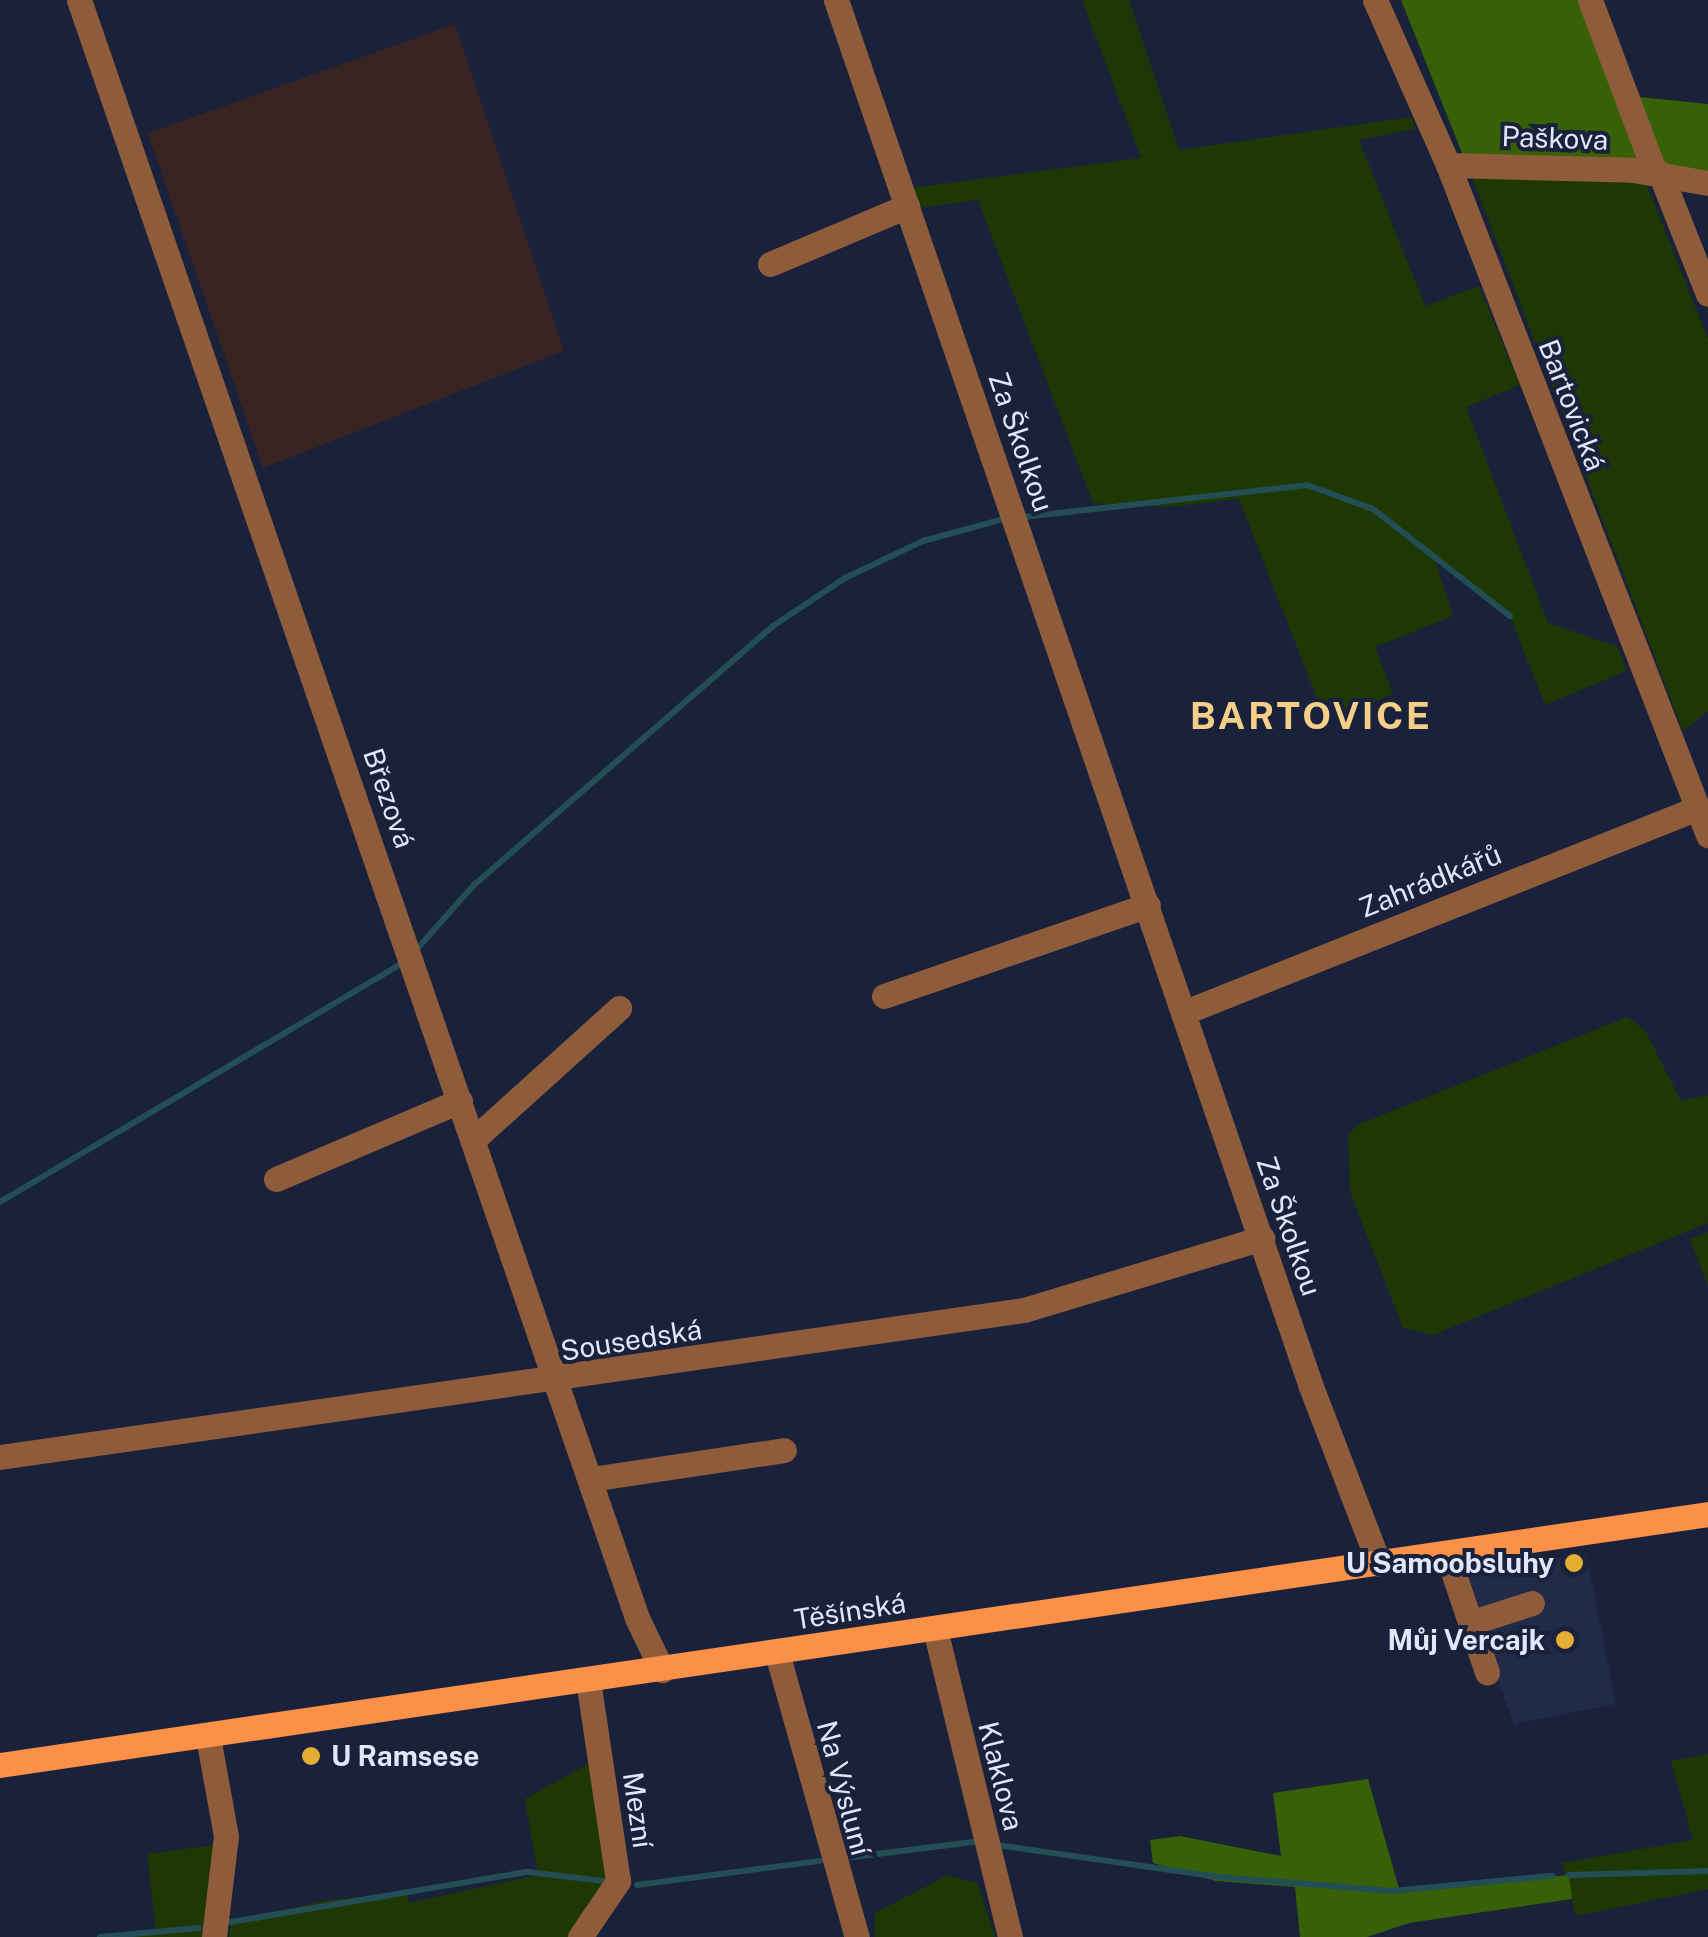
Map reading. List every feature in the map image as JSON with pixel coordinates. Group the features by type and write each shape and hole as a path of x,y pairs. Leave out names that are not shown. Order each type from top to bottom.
{"main road":[{"name":"Těšínská","path":"0,1765 1708,1514"}],"street":[{"name":"Březová","path":"79,0 591,1478 650,1672"},
{"name":"Za Školkou","path":"836,0 1262,1238 1379,1564"},
{"name":"Bartovická","path":"1375,0 1448,165 1708,835"},
{"path":"1590,0 1708,294"},
{"name":"Paškova","path":"1448,165 1658,173 1708,182"},
{"path":"770,264 907,206"},
{"name":"Zahrádkářů","path":"1185,1012 1698,808"},
{"path":"884,996 1148,905"},
{"path":"473,1140 619,1008"},
{"path":"276,1179 460,1101"},
{"name":"Sousedská","path":"0,1457 558,1382 1050,1305 1262,1238"},
{"path":"591,1478 784,1450"},
{"path":"1447,1554 1487,1672"},
{"path":"1470,1623 1532,1603"},
{"name":"Klaklova","path":"935,1628 1010,1937"},
{"name":"Na Výsluní","path":"777,1652 857,1937"},
{"name":"Mezní","path":"580,1937 618,1881 588,1680"},
{"path":"208,1737 226,1836 214,1937"}],"shaded area":[{"path":"455,24 564,351 263,468 148,133"},
{"path":"1586,1552 1616,1704 1514,1724 1459,1576"}],"green space":[{"path":"1082,0 1129,0 1179,150 1412,117 1415,129 1359,140 1425,306 1479,286 1520,385 1466,407 1548,623 1618,647 1626,671 1545,705 1510,616 1435,561 1453,616 1375,647 1393,694 1326,721 1239,499 1169,507 1093,503 978,200 917,208 911,188 1141,158"},
{"path":"1401,0 1584,0 1642,164 1464,158"},
{"path":"1630,96 1708,104 1708,176 1668,168 1653,154"},
{"path":"1472,177 1646,183 1708,339 1708,711 1683,731"},
{"path":"1627,1017 1645,1030 1681,1101 1708,1095 1708,1223 1433,1335 1403,1328 1350,1192 1348,1136 1357,1125"},
{"path":"1708,1232 1708,1286 1690,1239"},
{"path":"1708,1754 1708,1889 1576,1916 1562,1863 1693,1840 1671,1761"},
{"path":"595,1760 613,1885 575,1937 229,1937 231,1922 322,1901 407,1892 409,1903 538,1875 525,1799"},
{"path":"1368,1779 1400,1892 1569,1875 1572,1899 1409,1923 1367,1937 1300,1937 1295,1887 1216,1881 1153,1863 1150,1840 1180,1836 1281,1856 1273,1793"},
{"path":"222,1844 214,1937 113,1937 156,1930 147,1854"},
{"path":"948,1875 978,1884 995,1937 875,1937 875,1913"}],"waterway":[{"path":"1023,517 1307,485 1373,509 1510,616"},
{"path":"416,950 474,885 773,626 845,578 923,541 1004,519"},
{"path":"0,1202 406,961"},
{"path":"845,1858 973,1842"},
{"path":"997,1845 1219,1877 1392,1891 1552,1876"},
{"path":"637,1885 820,1861"},
{"path":"1569,1875 1708,1871"},
{"path":"231,1922 528,1872 604,1881"},
{"path":"100,1937 199,1928"}],"place":[{"name":"U Samoobsluhy","path":"1574,1563"},
{"name":"Můj Vercajk","path":"1565,1640"},
{"name":"U Ramsese","path":"311,1756"}],"district":[{"name":"BARTOVICE","path":"1311,716"}]}
